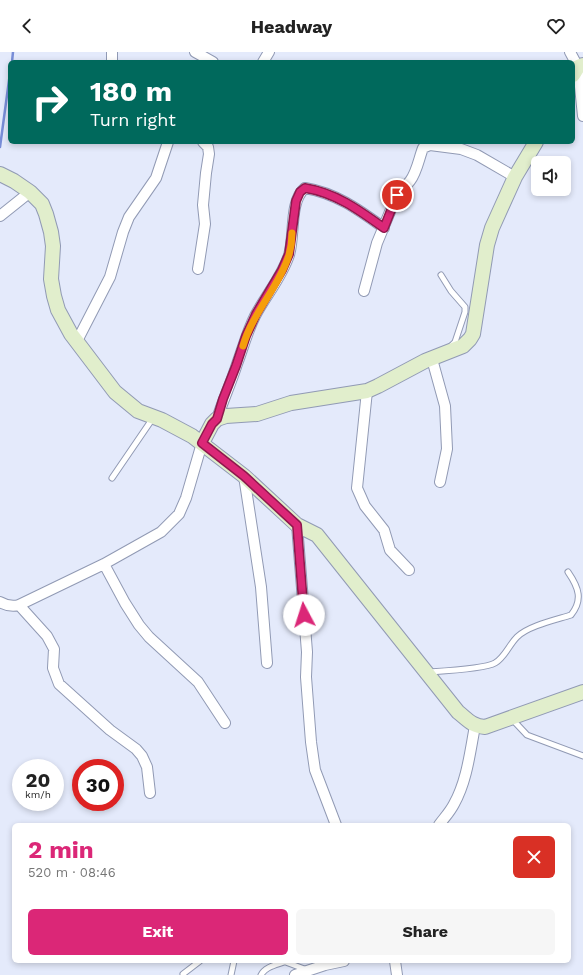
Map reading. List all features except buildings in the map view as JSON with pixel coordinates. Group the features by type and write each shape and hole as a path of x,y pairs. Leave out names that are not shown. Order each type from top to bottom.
{"street":[{"path":"195,52 209,60"},
{"path":"578,69 583,116"},
{"path":"76,341 110,277 129,217 156,178 167,144"},
{"path":"198,269 205,224 203,205 209,154 208,147 205,144"},
{"path":"0,602 6,605 19,605 104,564 161,532 179,514 186,498 202,443 212,424 217,419 226,416 257,414 291,403 367,391 432,359 463,346 473,334 487,245 496,218 515,177 535,144"},
{"path":"364,291 373,256 397,195 410,181 425,146 430,145 448,147 469,152 515,177"},
{"path":"0,174 14,181 30,192 42,204 51,232 52,279 54,296 58,310 76,341 115,392 138,411 192,436 202,443 244,476 297,525 316,535 458,712 476,726 485,726 583,692"},
{"path":"217,419 246,336 256,314 282,270 289,254 296,201 300,192 305,188 326,192 358,208 384,228"},
{"path":"0,216 30,192"},
{"path":"432,359 445,406 447,449 440,482"},
{"path":"367,391 357,488 365,506 384,530 390,550 409,570"},
{"path":"244,476 261,587 267,664"},
{"path":"297,525 307,652 306,677 311,742 315,770 335,823"},
{"path":"104,564 125,603 139,624 149,637 198,682 225,723"},
{"path":"19,605 47,636 54,649 53,668 59,684 110,730 136,749 142,756 147,767 150,793"},
{"path":"440,823 454,804 461,788 468,767 476,726"},
{"path":"295,975 336,963"},
{"path":"395,963 396,975"}],"lane":[{"path":"441,275 451,291 465,307 465,312 455,342 446,353"},
{"path":"112,478 153,417"},
{"path":"427,672 479,667 495,663 503,656 518,636 529,629 576,612 583,600 583,594 568,572"},
{"path":"510,718 527,735 583,756"},
{"path":"182,974 197,963"},
{"path":"231,975 234,963"},
{"path":"261,975 262,972 280,963"},
{"path":"289,963 308,970"}],"waterway":[{"path":"12,60 13,52"},
{"path":"0,147 8,88"}],"slow traffic":[{"path":"243,346 256,314 282,270 289,254 292,233"}],"route":[{"path":"304,615 297,525 244,476 202,443 212,424 217,419 246,336 256,314 282,270 289,254 296,201 300,192 305,188 326,192 358,208 384,228 397,195"}]}
